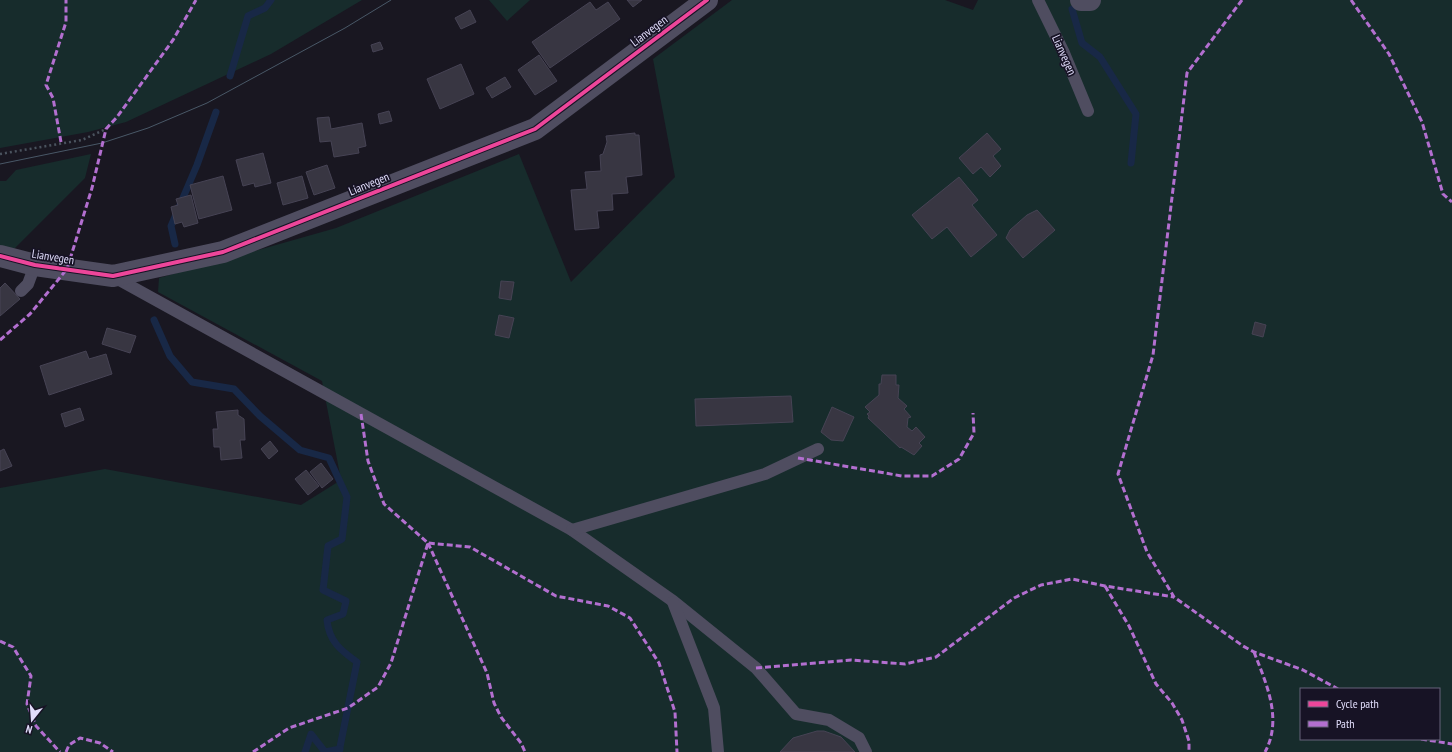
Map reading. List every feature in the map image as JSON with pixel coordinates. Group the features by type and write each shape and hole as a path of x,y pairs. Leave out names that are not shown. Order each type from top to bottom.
{"street":[{"name":"Lianvegen","path":"0,256 35,265 113,276 223,252 535,129 707,0"},
{"path":"1081,0 1090,0"}],"lane":[{"name":"Lianvegen","path":"1038,0 1064,53 1088,111"},
{"path":"21,291 28,284 35,265"},
{"path":"113,276 572,530 673,601 756,668 796,714 829,720 859,738 866,752"},
{"path":"572,530 765,474 818,449"},
{"path":"673,601 714,708 718,752"}],"path":[{"path":"0,154 82,140 106,129"}],"green space":[{"path":"0,0 362,0 271,54 126,122 88,132 0,148"},
{"path":"489,0 530,0 507,21"},
{"path":"732,0 945,0 973,10 978,0 1452,0 1452,752 0,752 0,488 105,469 301,505 341,480 322,381 158,292 159,278 336,228 519,154 571,282 675,177 653,59"},
{"path":"91,154 85,178 13,250 0,246 0,181 6,181 16,170"}],"building":[{"path":"627,0 642,0 633,7"},
{"path":"590,2 596,10 608,2 620,19 550,68 532,42"},
{"path":"470,10 476,22 461,29 455,18"},
{"path":"380,42 383,49 373,52 371,45"},
{"path":"539,55 557,81 535,95 518,70"},
{"path":"461,64 474,94 440,109 427,79"},
{"path":"505,77 511,87 492,98 486,88"},
{"path":"389,111 392,121 380,124 378,114"},
{"path":"329,117 331,129 362,123 366,146 358,148 359,153 334,157 331,141 320,142 317,118"},
{"path":"635,133 635,135 639,135 642,175 626,177 628,193 612,194 613,210 597,211 599,228 575,230 571,190 587,189 585,172 601,171 600,155 603,154 607,142 606,136"},
{"path":"987,133 1001,149 993,156 1001,166 990,177 981,167 973,174 959,158"},
{"path":"263,153 271,183 255,187 254,183 243,186 236,160"},
{"path":"327,165 335,188 314,195 306,172"},
{"path":"223,176 232,210 199,219 190,185"},
{"path":"302,176 308,198 283,205 277,183"},
{"path":"959,177 978,200 972,205 997,235 971,257 947,227 932,239 912,215"},
{"path":"191,195 198,223 184,227 182,222 175,224 171,207 178,205 176,199"},
{"path":"1037,210 1055,230 1023,258 1006,238 1010,230 1027,215"},
{"path":"501,281 514,282 511,300 499,298"},
{"path":"5,283 20,299 0,316 0,288"},
{"path":"499,315 514,318 509,338 495,335"},
{"path":"1255,322 1266,325 1263,337 1252,334"},
{"path":"107,328 136,336 130,353 102,344"},
{"path":"86,351 89,359 106,354 112,374 49,395 40,366"},
{"path":"882,375 896,375 896,385 899,385 898,398 907,406 904,409 911,417 908,418 907,427 912,431 916,427 925,437 919,443 922,446 914,455 901,447 900,448 868,418 869,416 867,414 870,412 865,407 879,395 879,384 881,384"},
{"path":"791,396 793,422 696,426 695,399"},
{"path":"832,407 854,417 843,441 831,440 821,432"},
{"path":"80,408 84,420 65,427 61,414"},
{"path":"238,410 238,415 244,419 245,440 240,440 242,458 221,460 220,447 214,447 213,429 218,429 216,412"},
{"path":"270,441 278,451 269,459 261,449"},
{"path":"4,449 12,466 0,471 0,451"},
{"path":"321,463 333,479 322,488 310,472"},
{"path":"306,470 319,486 308,495 295,479"},
{"path":"817,731 824,731 841,737 855,752 780,752 793,738"}],"waterway":[{"path":"230,76 248,16 265,8 271,0"},
{"path":"1072,9 1082,43 1100,57 1136,114 1131,163"},
{"path":"175,244 171,226 197,165 216,112"},
{"path":"154,320 170,356 192,382 234,389 260,416 300,450 329,458 347,497 342,539 328,546 323,590 346,601 343,614 327,620 328,627 336,644 357,662 339,752"},
{"path":"305,752 311,734 325,752 340,749"}],"tram line":[{"path":"0,164 102,143 148,128 207,103 345,28 391,0"}],"marked path":[{"path":"61,142 53,98 46,85 66,22 66,0"},
{"path":"0,340 30,314 67,269 92,188 106,129 117,117 173,40 196,0"},
{"path":"1242,0 1187,73 1153,355 1118,474 1147,552 1174,597 1243,646 1254,652 1303,670 1336,688"},
{"path":"1351,0 1389,54 1422,122 1443,194 1452,202"},
{"path":"798,458 902,476 932,476 959,459 974,433 973,413"},
{"path":"361,414 368,461 384,504 428,543 470,547 556,596 608,606 630,618 659,663 675,712 677,752"},
{"path":"428,543 487,673 494,703 501,717 521,743 525,752"},
{"path":"253,752 289,728 348,708 378,687 391,663 428,543"},
{"path":"756,668 851,660 905,664 936,657 1014,598 1041,585 1072,579 1174,597"},
{"path":"1105,586 1129,626 1156,684 1172,703 1182,720 1189,741 1189,752"},
{"path":"0,641 13,647 31,676 27,704 36,726 60,752"},
{"path":"1254,652 1268,689 1273,714 1273,727 1265,752"},
{"path":"66,752 69,745 80,738 100,743 113,752"},
{"path":"1427,740 1452,744"}],"cycle path":[{"path":"0,256 35,265 113,276 223,252 535,129 707,0"}]}
